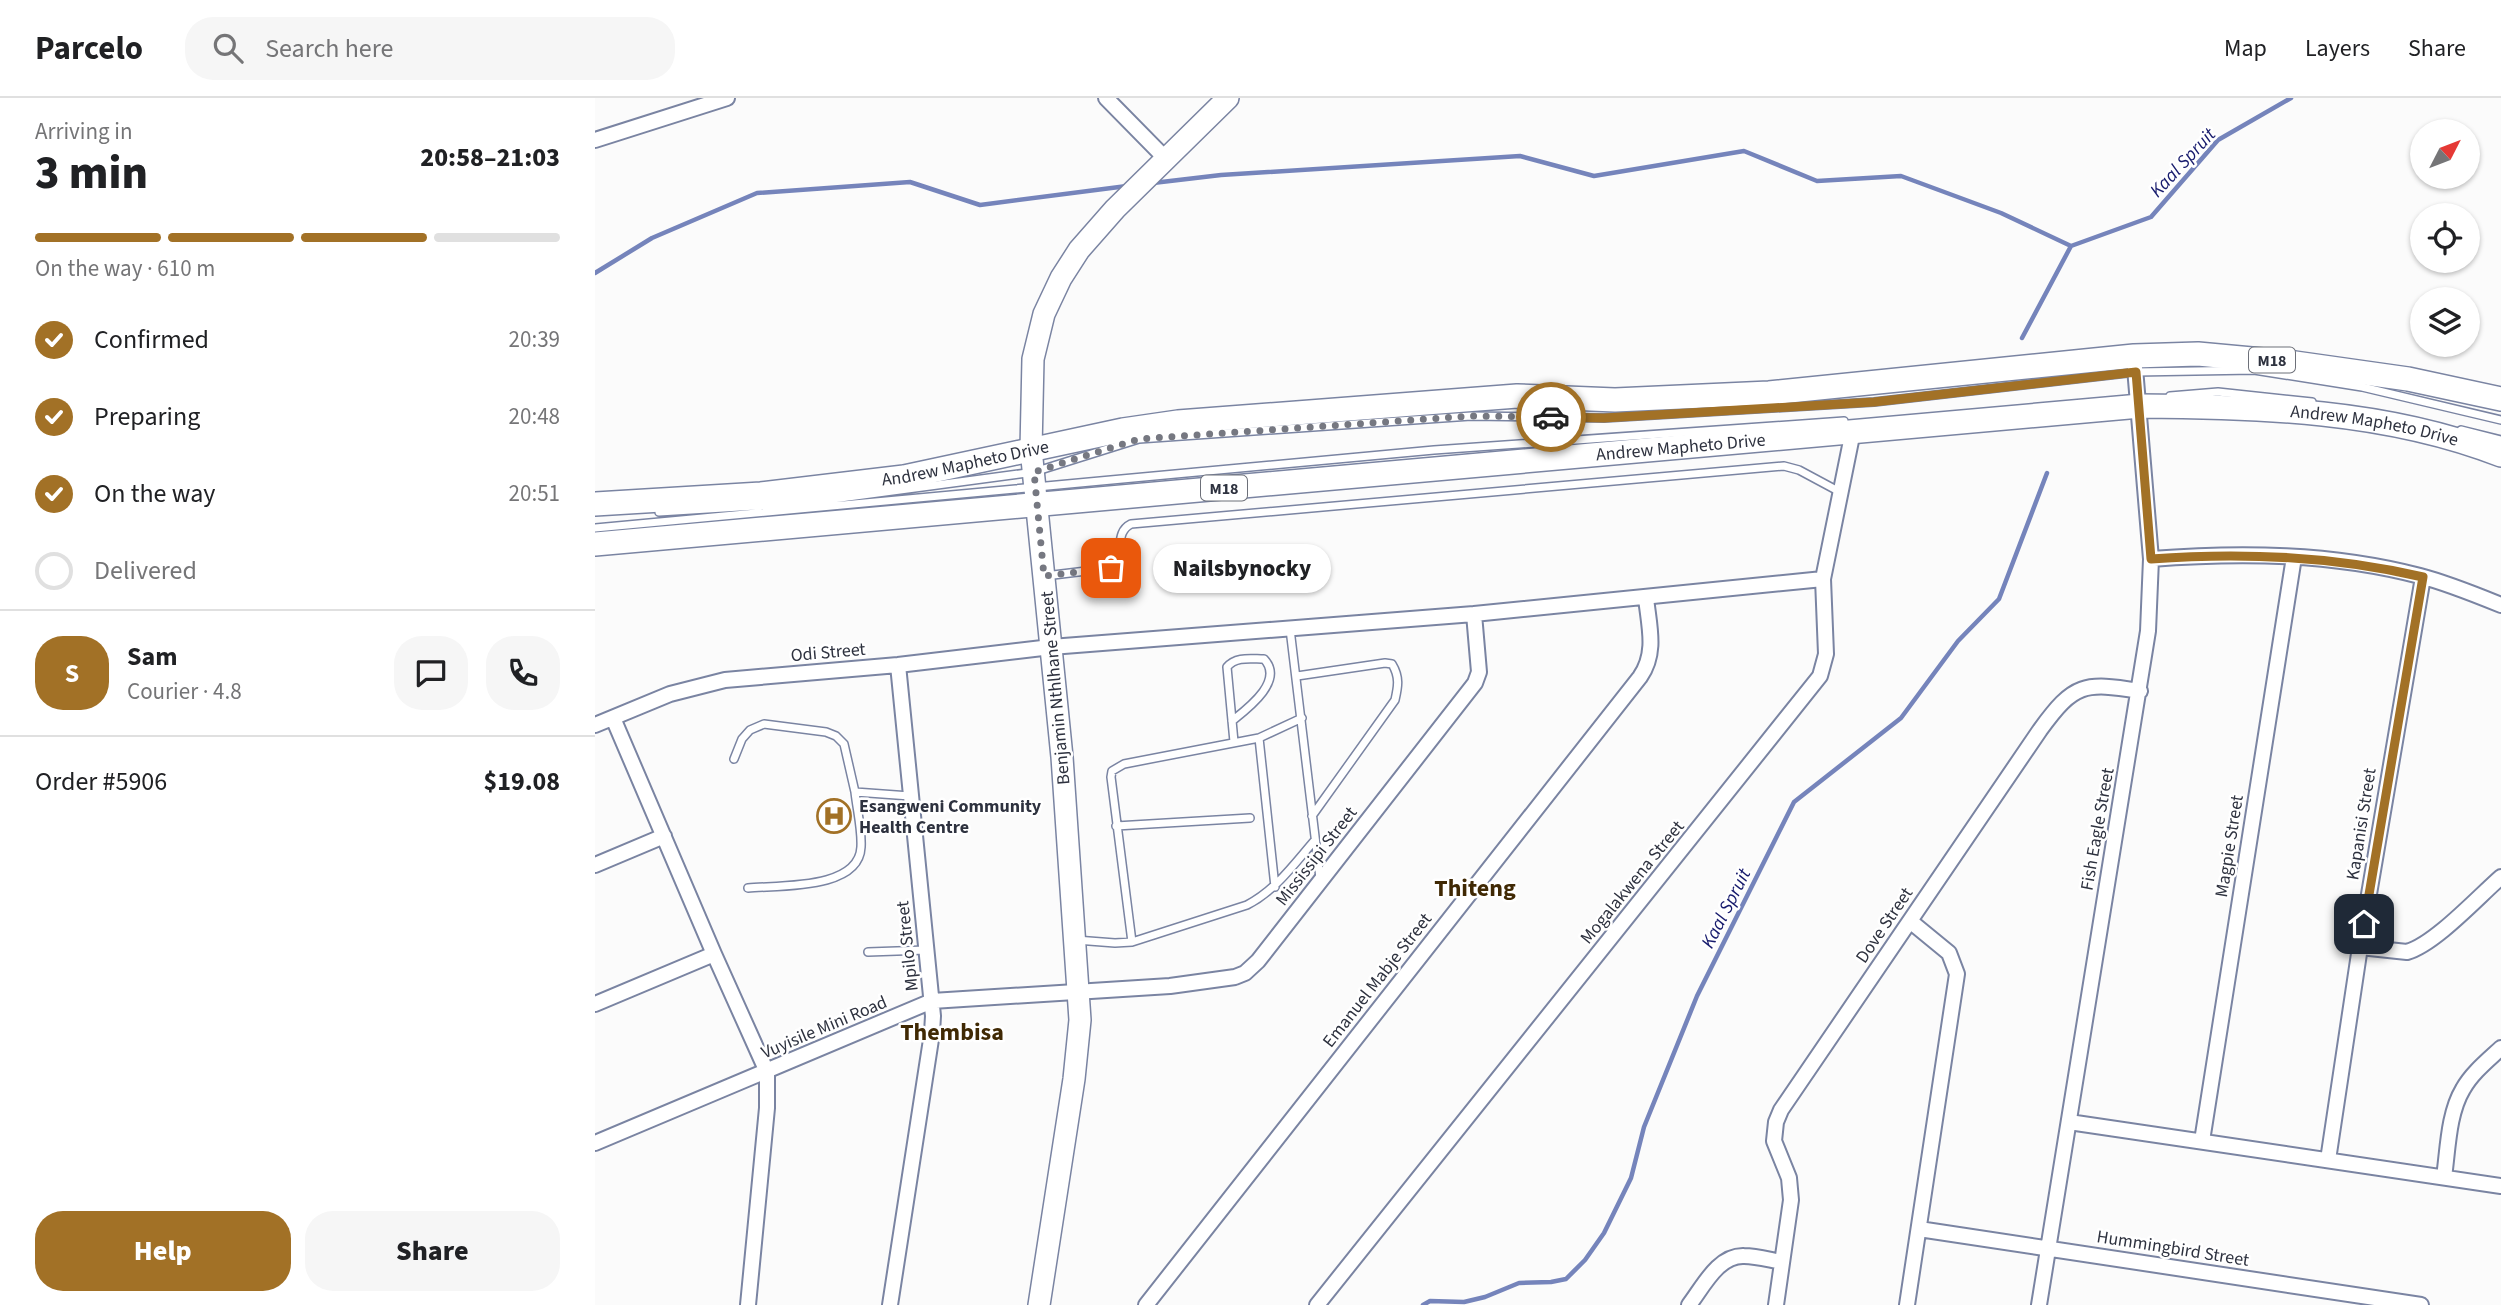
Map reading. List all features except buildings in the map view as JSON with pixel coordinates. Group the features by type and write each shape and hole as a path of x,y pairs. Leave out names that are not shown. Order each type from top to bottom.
{"main road":[{"name":"Andrew Mapheto Drive","path":"595,544 1034,479 1123,430 1178,422 1517,396 1615,400 1756,394 2008,378 2198,354 2245,357 2408,379 2501,398"},
{"name":"Andrew Mapheto Drive","path":"595,503 761,494 904,477 1034,479 1852,426 2143,401 2297,410 2413,428 2501,455"}],"street":[{"path":"595,141 727,98"},
{"path":"1106,98 1163,162"},
{"name":"Benjamin Nthlhane Street","path":"1039,1305 1074,1079 1080,1020 1062,757 1034,479 1033,359 1037,334 1061,278 1079,250 1103,222 1228,98"},
{"name":"Fish Eagle Street","path":"2039,1305 2148,631 2151,559 2143,401 2135,364"},
{"name":"Mogalakwena Street","path":"1317,1305 1820,676 1826,654 1823,579 1852,426"},
{"path":"2151,559 2235,555 2340,561 2423,577 2501,605"},
{"name":"Magpie Street","path":"2202,1141 2294,557"},
{"name":"Kapanisi Street","path":"2327,1160 2423,577"},
{"name":"Odi Street","path":"595,725 670,694 725,680 1051,648 1474,614 1823,579"},
{"name":"Emanuel Mabje Street","path":"1146,1305 1640,677 1649,661 1651,647 1646,598"},
{"name":"Mississipi Street","path":"1079,992 1124,991 1226,979 1245,973 1258,961 1475,683 1479,672 1474,614"},
{"name":"Mpilo Street","path":"890,1305 932,1032 932,1001 898,665"},
{"name":"Dove Street","path":"1776,1305 1791,1187 1774,1141 1780,1110 2063,700 2070,694 2095,686 2140,691"},
{"path":"613,718 713,954 767,1073 767,1108 748,1305"},
{"path":"595,865 664,836"},
{"path":"2360,947 2407,952 2414,950 2501,877"},
{"path":"1907,1305 1957,974 1949,953 1910,921"},
{"path":"595,1004 713,954"},
{"name":"Vuyisile Mini Road","path":"595,1143 767,1073 932,1001 1079,992"},
{"path":"2444,1177 2453,1113 2458,1100 2471,1078 2501,1048"},
{"path":"2069,1122 2501,1186"},
{"name":"Hummingbird Street","path":"1919,1229 2421,1305"},
{"path":"1689,1305 1727,1259 1744,1255 1782,1262"}],"lane":[{"path":"2135,364 2254,370 2362,387 2501,420"},
{"path":"2165,396 2218,392 2317,403"},
{"path":"1933,415 2010,413"},
{"path":"2396,416 2423,421"},
{"path":"2450,427 2501,440"},
{"path":"1044,576 1111,568 1119,558 1121,533 1131,524 1784,466 1799,470 1840,492"},
{"path":"650,512 803,503 1034,479"},
{"path":"595,528 1034,479"},
{"path":"1290,629 1320,882"},
{"path":"1232,721 1264,692 1271,672 1270,665 1264,659 1241,659 1231,662 1227,667 1232,721 1234,742"},
{"path":"1297,676 1385,663 1392,664 1397,671 1399,683 1395,700 1312,816"},
{"path":"1132,942 1111,777 1117,766 1259,738 1302,718"},
{"path":"734,759 742,738 750,730 764,724 826,732 836,736 843,744 855,792 861,848 856,862 845,873 828,881 748,888"},
{"path":"1259,738 1275,887"},
{"path":"855,792 910,796"},
{"path":"1116,826 1250,818"},
{"path":"1076,940 1132,942 1247,905 1264,897 1275,887 1315,840"},
{"path":"868,952 926,950"}],"waterway":[{"name":"Kaal Spruit","path":"2022,338 2071,246 2151,217 2218,140 2291,98"},
{"path":"1153,183 1221,175 1520,156 1594,176 1744,151 1817,181 1901,176 2001,213 2071,246"},
{"path":"595,273 652,238 757,193 910,182 980,205 1127,186"},
{"name":"Kaal Spruit","path":"1423,1305 1430,1301 1464,1302 1485,1297 1519,1283 1566,1279 1585,1260 1604,1233 1631,1178 1644,1127 1697,996 1794,802 1901,718 1958,641 1999,599 2047,473"}],"way so far":[{"path":"1111,568 1044,576 1034,472 1139,439 1471,416 1551,417"}],"place":[{"name":"Nailsbynocky","path":"1111,568"},
{"name":"Esangweni Community Health Centre","path":"834,816"}],"district":[{"name":"Thiteng","path":"1475,888"},
{"name":"Thembisa","path":"952,1032"}],"route":[{"path":"1551,417 1604,418 1874,402 2136,372 2151,559 2199,555 2294,557 2340,561 2423,577 2411,634 2364,924"}]}
